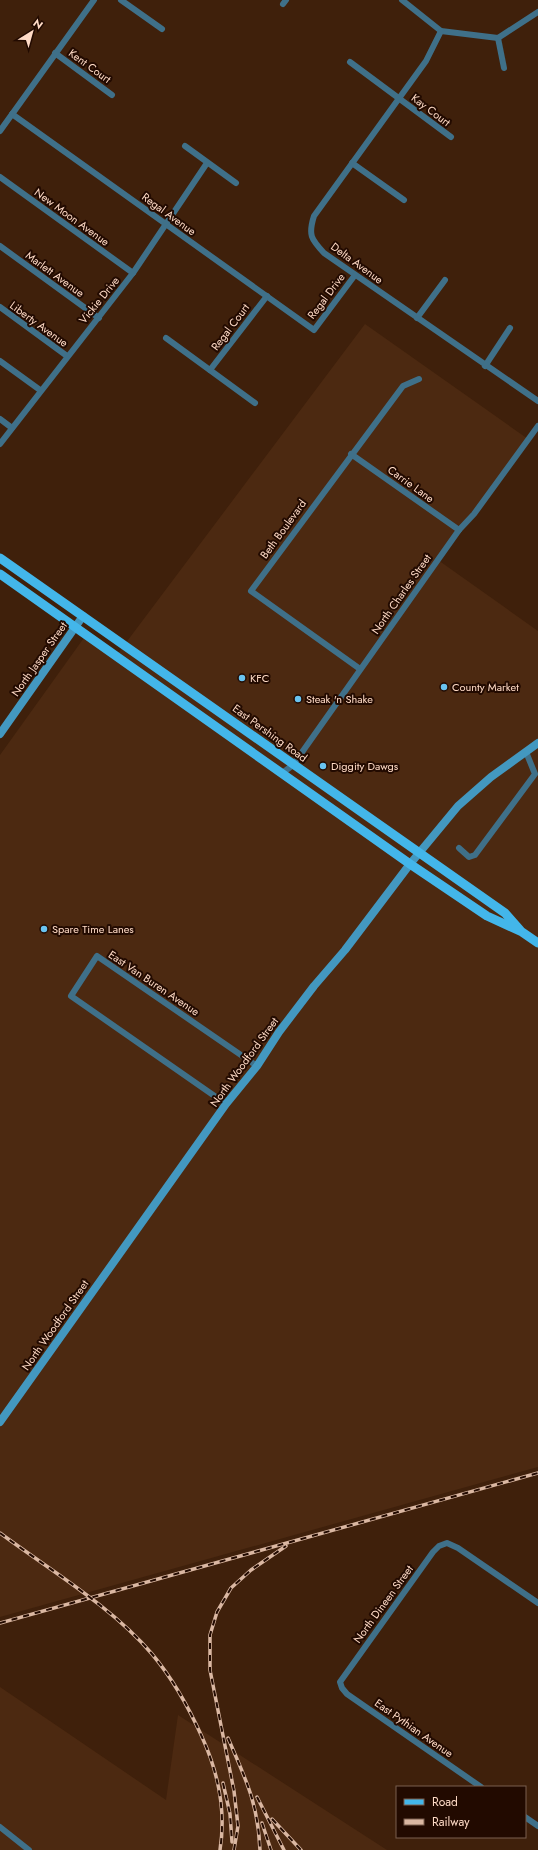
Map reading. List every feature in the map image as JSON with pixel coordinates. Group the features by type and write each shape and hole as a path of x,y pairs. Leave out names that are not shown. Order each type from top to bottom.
{"main road":[{"name":"East Pershing Road","path":"0,558 505,913 522,932"},
{"name":"East Pershing Road","path":"0,574 410,864 487,916 522,932 538,943"}],"street":[{"path":"0,131 94,0"},
{"path":"121,0 162,29"},
{"path":"402,0 441,31 498,38 538,12"},
{"name":"Delta Avenue","path":"441,31 426,61 314,216 309,229 313,240 324,253 485,366 538,401"},
{"path":"498,38 504,68"},
{"name":"Kent Court","path":"56,53 112,94"},
{"name":"Kay Court","path":"350,62 451,137"},
{"name":"Regal Avenue","path":"12,114 314,330"},
{"path":"185,146 236,183"},
{"name":"Vickie Drive","path":"0,444 40,390 89,328 99,318 133,273 207,163"},
{"path":"352,163 404,200"},
{"name":"New Moon Avenue","path":"0,177 133,273"},
{"name":"Marlett Avenue","path":"0,246 99,318"},
{"name":"Regal Drive","path":"314,330 355,275"},
{"path":"417,318 445,280"},
{"name":"Regal Court","path":"210,370 266,296"},
{"name":"Liberty Avenue","path":"0,308 67,356"},
{"path":"485,366 510,328"},
{"path":"166,338 254,403"},
{"path":"0,361 40,390"},
{"name":"Beth Boulevard","path":"360,669 251,591 351,454 403,386 419,379"},
{"path":"0,419 12,428"},
{"name":"North Charles Street","path":"281,774 293,765 459,530 474,514 538,426"},
{"name":"Carrie Lane","path":"351,454 459,530"},
{"name":"North Jasper Street","path":"0,734 83,616"},
{"name":"North Woodford Street","path":"0,1422 226,1104 257,1066 279,1032 314,986 346,950 410,864 458,806 491,778 538,743"},
{"path":"459,848 469,857 475,855 535,774 526,752"},
{"name":"East Van Buren Avenue","path":"226,1104 70,996 97,956 257,1066"},
{"name":"North Dineen Street","path":"340,1682 433,1552 439,1546 447,1543 458,1548 538,1603"},
{"name":"East Pythian Avenue","path":"340,1682 342,1688 347,1694 481,1786"},
{"path":"526,1818 538,1826"},
{"path":"0,1827 29,1850"}],"shaded area":[{"path":"365,324 528,439 438,560 538,631 538,1467 0,1617 0,755 86,635 116,656"},
{"path":"0,1687 166,1800 178,1715 387,1850 0,1850"}],"railway":[{"path":"0,1623 538,1473"},
{"path":"0,1533 80,1590 118,1620 152,1654 167,1673 192,1715 208,1750 216,1778 221,1807 222,1836 220,1850"},
{"path":"234,1850 238,1826 234,1791 210,1670 210,1635 217,1612 231,1588 251,1570 286,1546"},
{"path":"228,1738 246,1780 254,1805 259,1833 260,1850"},
{"path":"223,1783 230,1814 232,1842"},
{"path":"257,1797 284,1850"},
{"path":"272,1819 301,1850"},
{"path":"262,1823 271,1850"}],"place":[{"name":"KFC","path":"242,678"},
{"name":"County Market","path":"444,687"},
{"name":"Steak 'n Shake","path":"298,699"},
{"name":"Diggity Dawgs","path":"323,766"},
{"name":"Spare Time Lanes","path":"44,929"}]}
